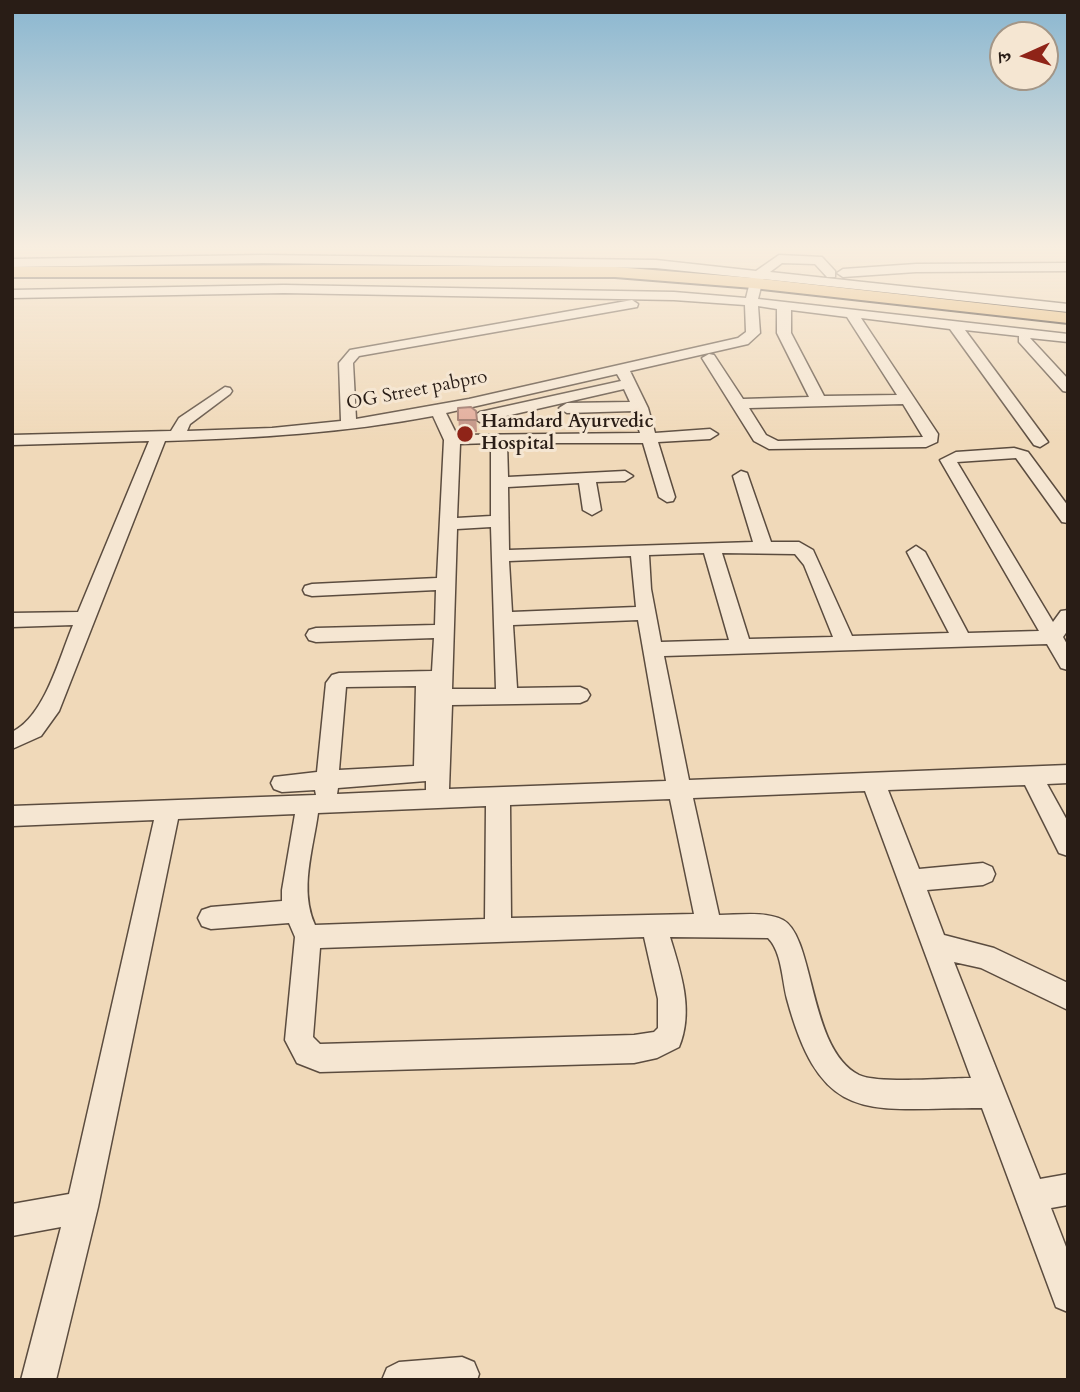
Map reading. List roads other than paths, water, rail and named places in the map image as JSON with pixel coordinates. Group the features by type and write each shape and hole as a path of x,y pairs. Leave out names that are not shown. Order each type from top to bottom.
{"main road":[{"path":"938,310 1068,326"},
{"path":"1013,310 1068,318"}],"street":[{"path":"349,426 345,369 348,358 355,353 596,310"},
{"name":"OG Street pabpro","path":"12,448 349,426 626,376 743,341 753,333 760,310"},
{"name":"OG Street pabpro","path":"12,440 319,438 440,415 479,412 626,376 737,353 761,344 766,335 767,310"},
{"path":"775,310 819,401"},
{"path":"840,310 1018,335 1068,338"},
{"path":"709,358 760,438 775,446 926,443 931,439 930,434 851,313"},
{"path":"954,325 1040,442"},
{"path":"1018,335 1068,349"},
{"path":"1018,335 1068,388"},
{"path":"519,409 626,376 650,438 667,497"},
{"path":"12,741 23,738 38,728 48,711 164,438 225,391"},
{"path":"739,404 905,399"},
{"path":"507,696 500,556 502,482 492,439 479,412 639,406"},
{"path":"282,783 420,774 425,767 443,631 449,524 452,440 440,415"},
{"path":"452,440 650,438 710,434"},
{"path":"1068,518 1018,454 956,457 948,460 1068,663"},
{"path":"502,482 625,476"},
{"path":"741,476 764,547"},
{"path":"587,478 593,510"},
{"path":"1044,486 1068,486"},
{"path":"449,524 500,521"},
{"path":"711,547 741,647"},
{"path":"500,556 711,547 799,548 807,554 845,643"},
{"path":"640,551 646,613 679,790 709,926"},
{"path":"916,552 962,640"},
{"path":"312,590 445,584"},
{"path":"503,619 646,613"},
{"path":"1052,637 1068,616"},
{"path":"12,620 86,618"},
{"path":"316,635 443,631"},
{"path":"653,649 1052,637"},
{"path":"580,695 507,696 436,684 344,679 336,683 327,781 315,805 294,890 296,911 308,937 299,1040 307,1054 320,1058 634,1049 661,1044 669,1037 673,1028 670,994 654,925"},
{"path":"436,684 437,799"},
{"path":"12,816 1068,774"},
{"path":"1031,776 1068,846"},
{"path":"873,782 1068,1295"},
{"path":"498,797 498,930"},
{"path":"38,1380 82,1207 168,810"},
{"path":"910,881 983,874"},
{"path":"211,918 296,911"},
{"path":"308,937 654,925 772,927 781,931 785,938 817,1045 839,1078 854,1088 871,1093 991,1093"},
{"path":"934,945 985,957 1068,997"},
{"path":"1030,1197 1068,1189"},
{"path":"12,1220 82,1207"},
{"path":"399,1380 462,1374"}],"place":[{"name":"Hamdard Ayurvedic Hospital","path":"465,434"}]}
